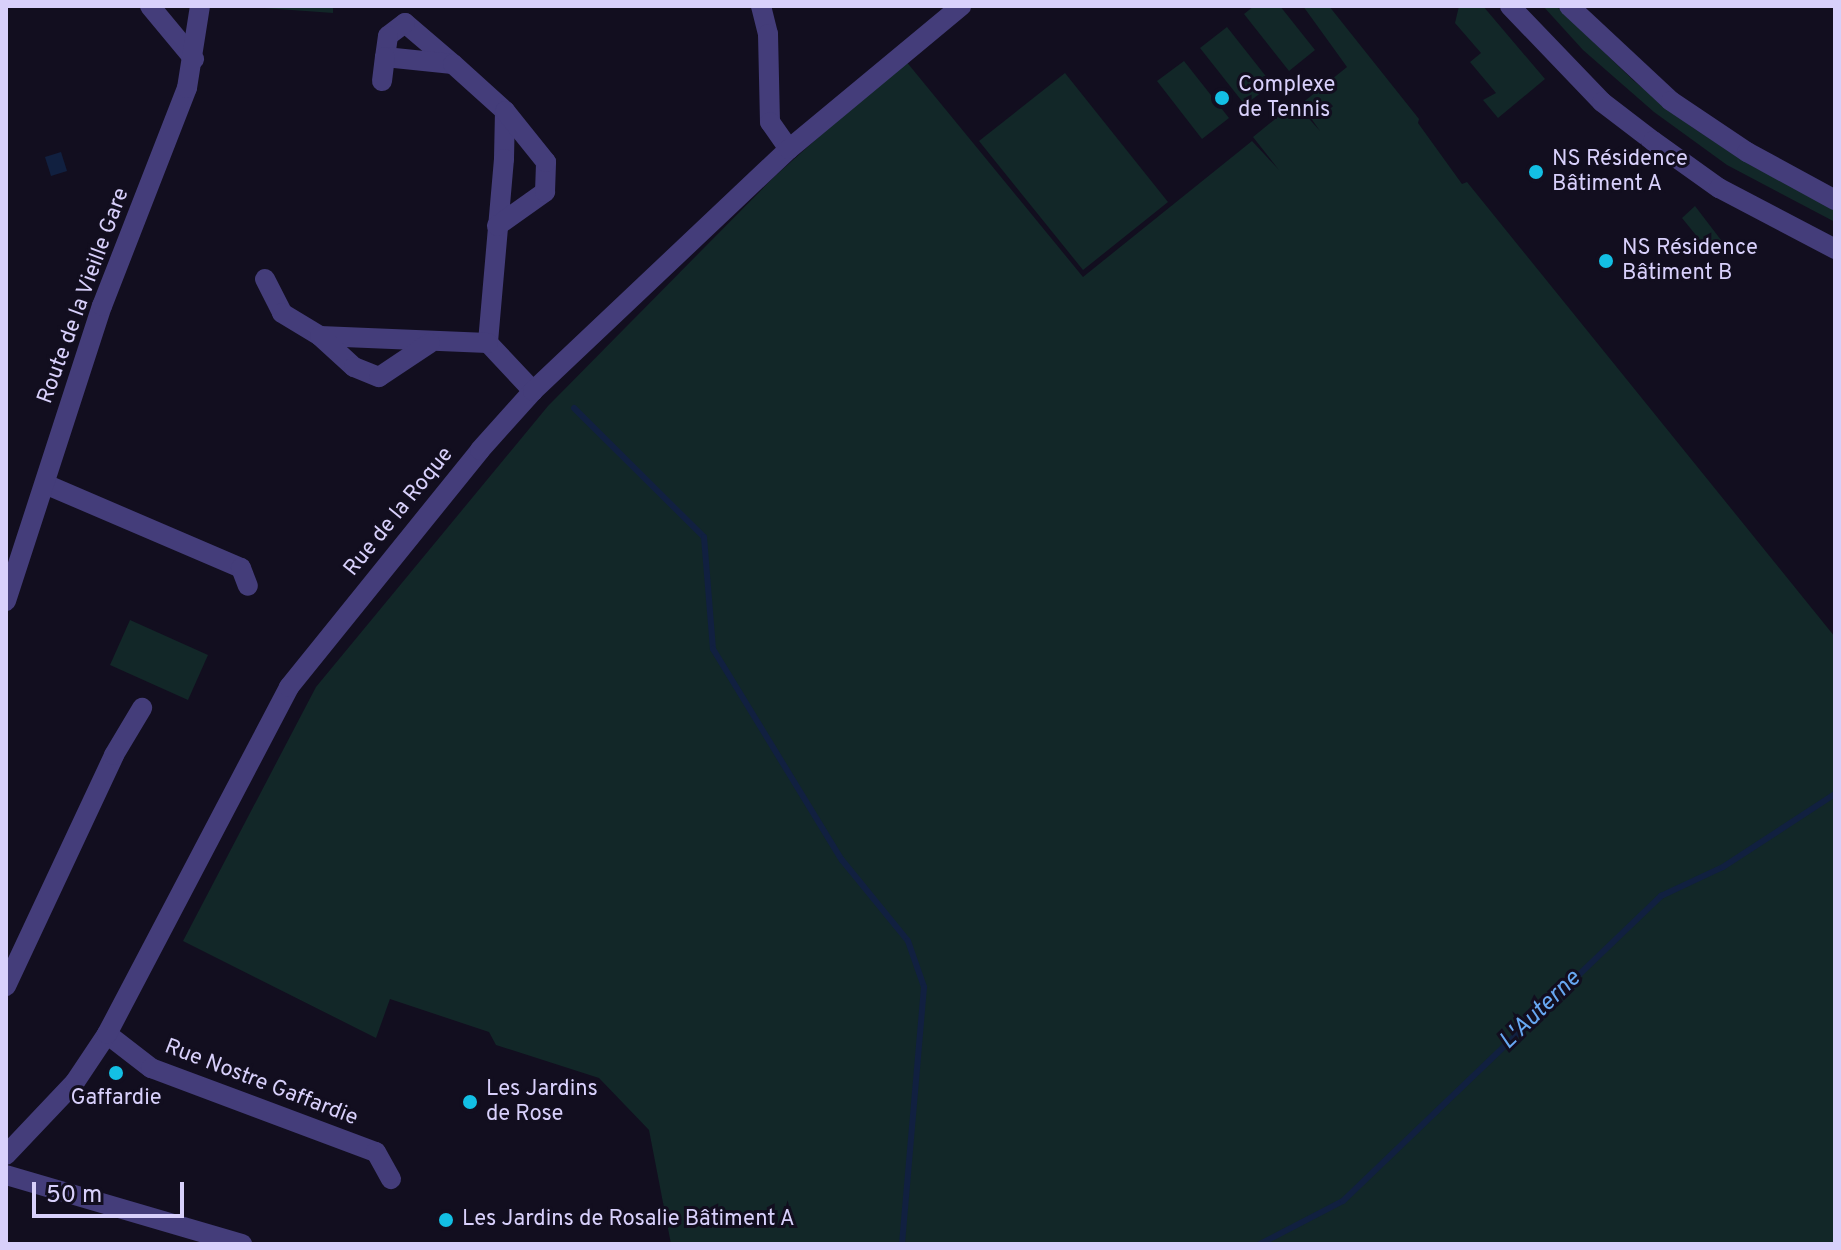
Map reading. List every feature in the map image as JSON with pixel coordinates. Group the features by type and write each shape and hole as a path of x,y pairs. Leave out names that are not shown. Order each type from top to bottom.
{"street":[{"path":"150,6 194,59"},
{"name":"Rue de la Roque","path":"6,1155 75,1082 107,1034 289,687 480,450 533,391 789,149 961,6"},
{"path":"1510,6 1602,102 1653,141 1719,188 1835,249"},
{"path":"1569,6 1671,101 1747,152 1835,200"},
{"path":"759,7 768,34 770,122 789,149"},
{"name":"Route de la Vieille Gare","path":"6,601 102,306 187,88 200,8"},
{"path":"382,81 388,36 405,23 505,111 546,162 545,192 497,226"},
{"path":"385,57 453,64"},
{"path":"488,343 504,159 505,111"},
{"path":"265,279 282,313 320,336 354,367 379,377 430,343"},
{"path":"320,336 430,343 488,343 533,391"},
{"path":"45,484 241,568 248,586"},
{"path":"6,986 114,755 142,708"},
{"name":"Rue Nostre Gaffardie","path":"107,1034 151,1068 376,1152 391,1179"},
{"path":"6,1175 242,1244"}],"green space":[{"path":"236,6 333,6 333,13"},
{"path":"1254,6 1280,6 1315,50 1289,71 1244,14"},
{"path":"1303,6 1329,6 1419,119 1418,123 1462,184 1467,182 1835,637 1835,1244 671,1244 649,1130 599,1078 496,1045 489,1032 390,999 376,1038 183,941 316,687 548,406 774,177 905,60 1083,277 1252,141 1279,170 1253,137 1295,103 1320,131 1301,104 1347,67"},
{"path":"1459,6 1483,6 1545,79 1498,118 1483,100 1496,93 1470,62 1481,53 1455,23"},
{"path":"1543,6 1556,6 1634,81 1689,125 1750,165 1835,208 1835,222 1727,165 1654,112 1583,50"},
{"path":"1227,27 1272,84 1245,105 1200,48"},
{"path":"1184,61 1229,118 1202,139 1157,81"},
{"path":"1065,73 1168,202 1083,270 979,141"},
{"path":"1695,206 1721,240 1708,250 1682,218"},
{"path":"130,620 208,655 188,700 110,665"}],"water":[{"path":"61,152 67,171 51,176 45,157"}],"waterway":[{"path":"574,408 704,537 713,649 842,860 908,941 924,987 902,1244"},
{"name":"L'Auterne","path":"1260,1244 1343,1201 1661,896 1723,867 1835,794"}],"place":[{"name":"Complexe de Tennis","path":"1222,98"},
{"name":"NS Résidence Bâtiment A","path":"1536,172"},
{"name":"NS Résidence Bâtiment B","path":"1606,261"},
{"name":"Gaffardie","path":"116,1073"},
{"name":"Les Jardins de Rose","path":"470,1102"},
{"name":"Les Jardins de Rosalie Bâtiment A","path":"446,1220"}]}
